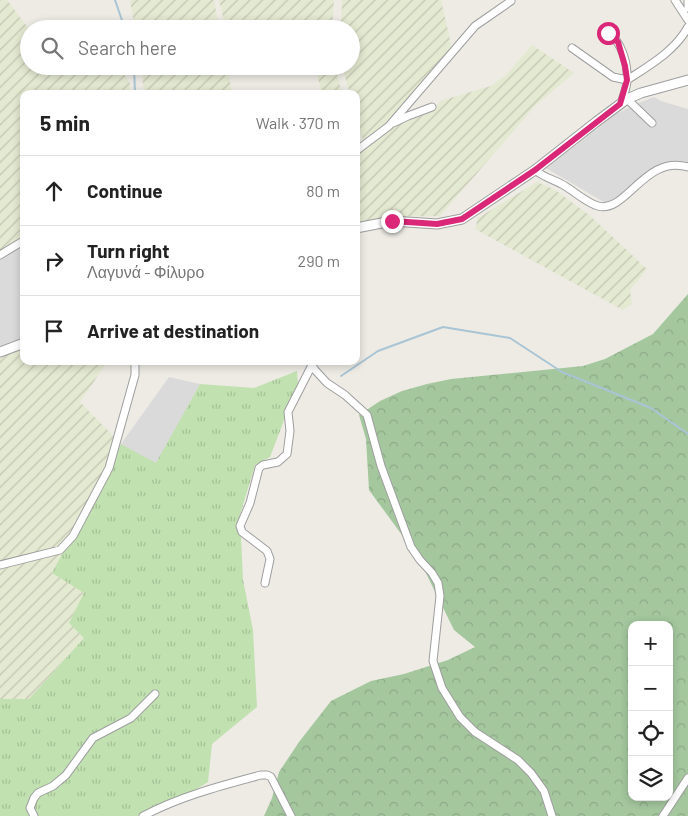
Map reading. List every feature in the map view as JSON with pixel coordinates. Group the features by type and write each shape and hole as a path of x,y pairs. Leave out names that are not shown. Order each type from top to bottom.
{"street":[{"path":"675,0 688,20"},
{"path":"688,0 688,8"},
{"path":"389,126 475,26 511,1"},
{"path":"572,48 613,77 627,80 674,47 688,26"},
{"path":"608,33 618,42 622,51 627,80 624,102"},
{"path":"360,227 392,221 437,224 457,221 468,216 535,170 624,102 641,93 688,80"},
{"path":"624,102 652,122"},
{"path":"360,148 389,126 432,107"},
{"path":"535,170 594,205 605,207 616,203 652,173 672,166 688,167"},
{"path":"0,255 20,243"},
{"path":"0,352 20,344"},
{"path":"0,565 60,550 73,536 109,468 134,375 135,365"},
{"path":"265,583 270,559 267,551 242,532 240,526 250,503 259,468 263,465 278,462 287,454 290,431 288,412 310,365"},
{"path":"312,365 327,383 367,415 381,466 411,547 432,572 438,583 440,596 433,661 442,688 460,717 475,732 518,760 531,773 544,791 552,816"},
{"path":"34,816 30,808 38,793 53,786 66,775 93,738 131,718 155,694"},
{"path":"143,816 193,794 261,775 271,777 291,816"},
{"path":"663,816 688,778"}],"shaded area":[{"path":"654,97 688,109 688,163 674,161 647,171 613,201 607,204 546,168 616,114"},
{"path":"0,211 20,232 20,340 0,348"},
{"path":"169,377 200,384 157,463 146,462 121,444"}],"green space":[{"path":"0,0 7,0 22,20 20,20 20,75 124,75 130,84 130,90 20,90 20,240 0,252"},
{"path":"130,0 214,0 217,20 133,20"},
{"path":"219,0 334,0 333,20 224,20"},
{"path":"342,0 441,0 452,49 389,123 363,141 360,131 360,90 349,90 345,75 360,75 360,20 341,20"},
{"path":"532,45 574,73 536,105 440,216 385,217 360,223 360,152 393,127 434,111 440,101 491,86 506,75"},
{"path":"142,75 229,75 231,90 144,90"},
{"path":"317,75 337,75 341,90 321,90"},
{"path":"537,182 555,190 589,215 647,269 630,290 632,304 623,310 475,229 478,218"},
{"path":"688,294 688,816 264,816 272,798 279,772 299,742 331,701 371,681 404,674 448,660 475,647 454,630 418,557 369,490 366,439 359,415 380,401 402,391 427,384 451,379 583,366 605,359 653,334"},
{"path":"20,340 20,365 105,365 80,402 121,444 52,573 84,593 84,638 29,699 0,699 0,348"},
{"path":"297,371 298,384 270,457 255,465 240,515 243,580 253,630 257,707 212,744 208,782 152,816 0,816 0,699 29,699 84,638 69,623 84,593 52,573 121,444 156,463 200,384 254,388"}],"waterway":[{"path":"115,0 122,20"},
{"path":"134,75 135,90"},
{"path":"360,363 378,351 443,327 510,338 562,372 651,408 688,434"},
{"path":"341,376 357,365"}],"route":[{"path":"392,221 444,224 462,219 535,170 620,104 627,80 625,66 618,42 614,36 608,33"}]}
